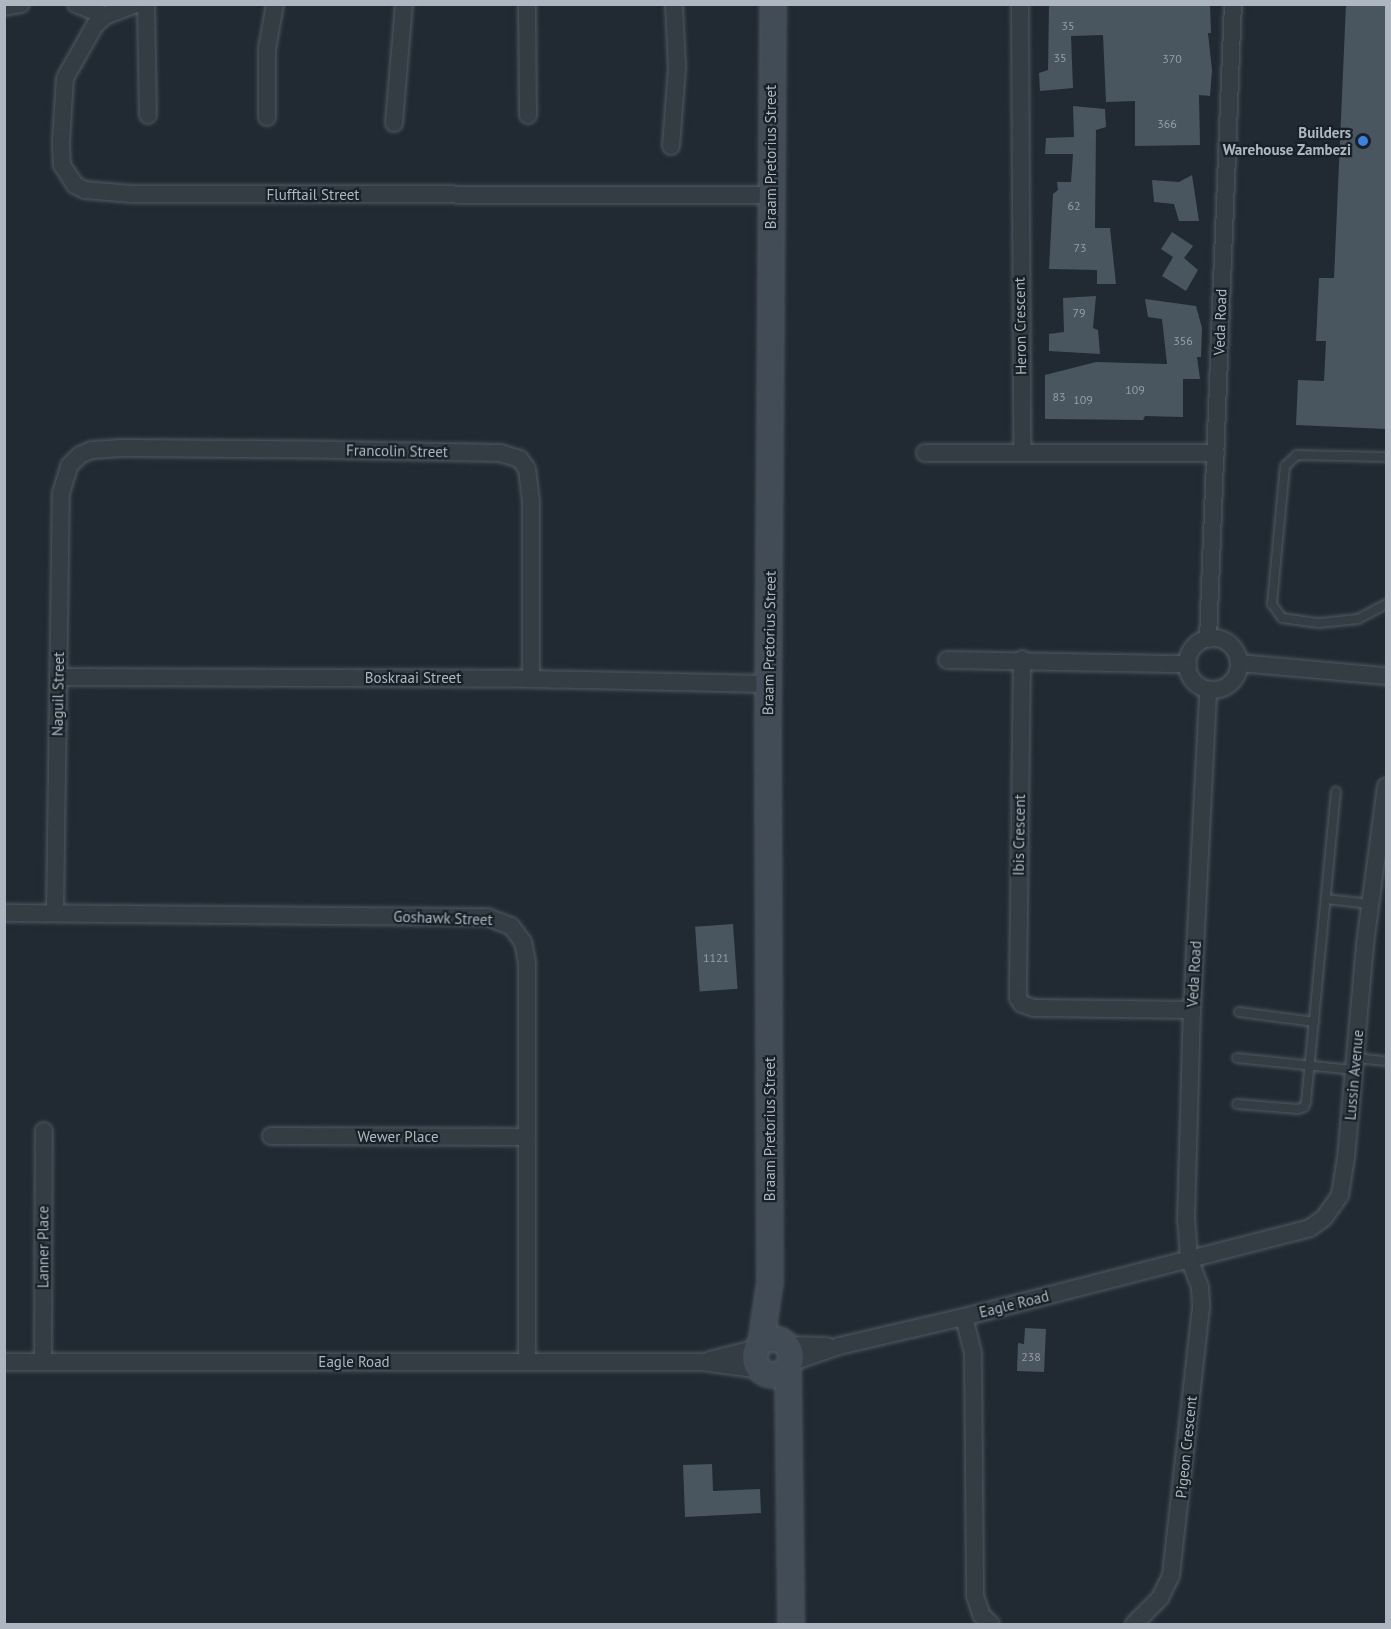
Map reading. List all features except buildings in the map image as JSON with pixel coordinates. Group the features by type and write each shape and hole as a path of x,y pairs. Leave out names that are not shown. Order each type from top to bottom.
{"street":[{"path":"4,7 21,4"},
{"path":"76,4 105,16 136,4"},
{"path":"146,4 148,115"},
{"path":"267,117 267,49 276,4"},
{"path":"394,123 404,4"},
{"path":"527,4 528,115"},
{"path":"671,146 677,68 674,4"},
{"name":"Braam Pretorius Street","path":"773,4 771,523 768,684 770,1282 774,1356 787,1423 791,1624"},
{"name":"Heron Crescent","path":"1020,4 1022,452"},
{"name":"Veda Road","path":"1208,639 1233,4"},
{"name":"Flufftail Street","path":"105,16 95,25 65,78 62,165 75,185 86,190 132,194 771,195"},
{"name":"Francolin Street","path":"64,477 74,460 92,450 103,448 501,453 520,459 528,469 531,502 531,679"},
{"path":"925,453 1216,453"},
{"name":"Naguil Street","path":"55,913 61,493 64,477"},
{"path":"1208,639 1220,639 1230,645 1239,663 1237,674 1231,683 1221,688 1208,689 1193,680 1188,664 1194,647 1208,639"},
{"path":"947,660 1022,659 1188,664"},
{"name":"Ibis Crescent","path":"1022,659 1018,998 1022,1004 1034,1008 1192,1010"},
{"path":"1239,663 1386,676"},
{"name":"Boskraai Street","path":"58,677 531,679 768,684"},
{"name":"Veda Road","path":"1189,1259 1186,1220 1192,1010 1208,689"},
{"name":"Lussin Avenue","path":"1189,1259 1310,1228 1333,1208 1342,1187 1370,904 1386,786"},
{"name":"Goshawk Street","path":"4,913 487,917 502,921 521,936 526,950 527,1362"},
{"name":"Lanner Place","path":"43,1362 44,1131"},
{"name":"Wewer Place","path":"271,1136 526,1137"},
{"name":"Eagle Road","path":"4,1362 703,1362 774,1356 839,1346 964,1317 1189,1259"},
{"name":"Pigeon Crescent","path":"1134,1624 1152,1608 1166,1588 1175,1554 1201,1306 1200,1287 1189,1259"},
{"path":"964,1317 972,1354 975,1596 982,1616 991,1624"}],"lane":[{"path":"1386,457 1297,455 1285,466 1272,604 1282,618 1319,623 1358,619 1386,604"},
{"path":"1237,1104 1298,1110 1304,1107 1310,1066 1336,791"},
{"path":"1326,899 1370,904"},
{"path":"1239,1012 1314,1022"},
{"path":"1237,1058 1310,1066 1386,1060"}],"place":[{"name":"Builders Warehouse Zambezi","path":"1363,141"}]}
